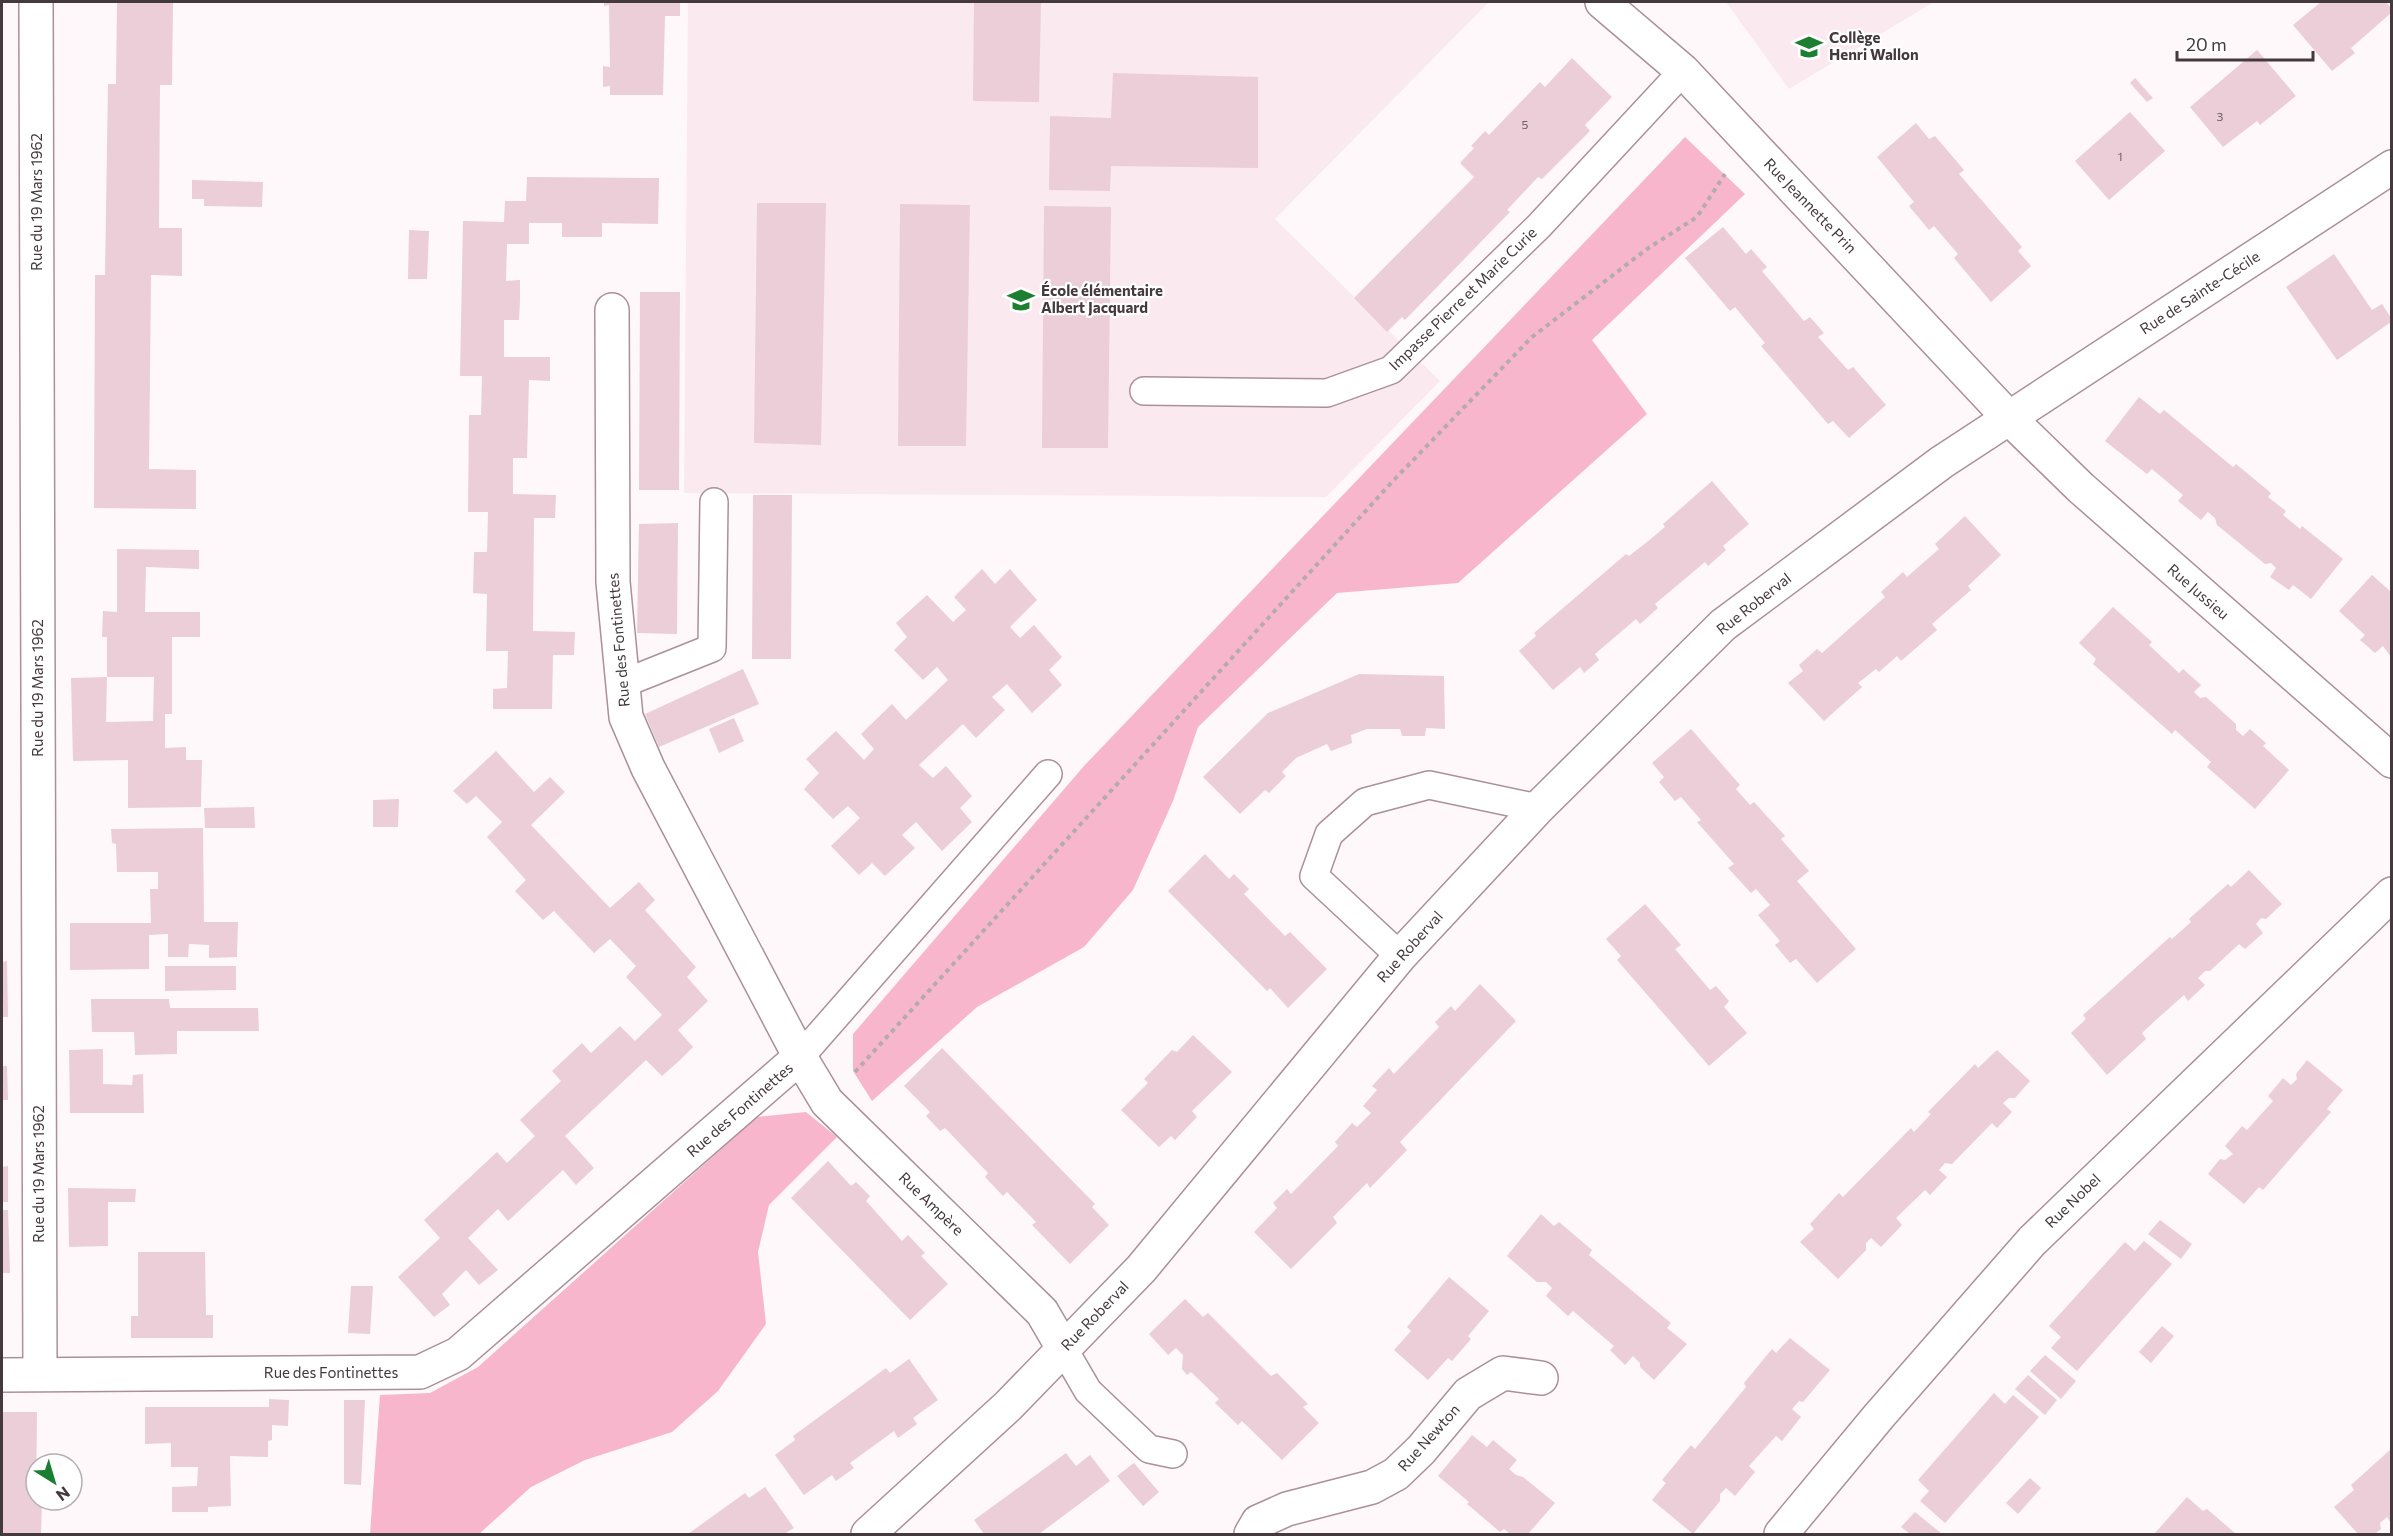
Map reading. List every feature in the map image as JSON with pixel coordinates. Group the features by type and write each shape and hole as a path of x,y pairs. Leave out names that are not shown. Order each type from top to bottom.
{"street":[{"name":"Rue du 19 Mars 1962","path":"36,2 40,1374"},
{"name":"Rue Jeannette Prin","path":"1602,2 1683,71 2009,418"},
{"name":"Rue de Sainte-Cécile","path":"2009,418 2389,173"},
{"name":"Rue des Fontinettes","path":"2,1375 420,1372 458,1354 800,1058 648,768 626,717 613,582 612,310"},
{"name":"Rue Jussieu","path":"2009,418 2081,489 2391,762"},
{"name":"Rue Roberval","path":"868,1534 1008,1406 1141,1269 1400,956 1538,808 1723,625 1942,462 2009,418"},
{"name":"Rue Nobel","path":"1781,1534 1879,1416 2032,1241 2391,894"},
{"name":"Rue Ampère","path":"800,1058 827,1102 1042,1312 1063,1348"},
{"name":"Rue Newton","path":"1251,1534 1258,1522 1287,1509 1372,1487 1396,1474 1421,1450 1467,1394 1503,1373 1541,1378"}],"lane":[{"name":"Impasse Pierre et Marie Curie","path":"1144,391 1327,393 1391,370 1539,226 1683,71"},
{"path":"622,684 712,648 714,502"},
{"path":"800,1058 1048,774"},
{"path":"1400,956 1314,876 1329,834 1365,802 1429,785 1538,808"},
{"path":"1063,1348 1088,1391 1149,1449 1173,1454"}],"path":[{"path":"827,1102 1392,482 1532,337 1647,249 1697,217 1746,140"}],"shaded area":[{"name":"École élémentaire Albert Jacquard","path":"688,2 1489,2 1275,219 1440,381 1326,497 684,493"},
{"name":"Collège Henri Wallon","path":"1726,2 1934,2 1789,89"},
{"path":"1685,137 1745,194 1592,340 1647,414 1458,583 1337,593 1198,727 1173,801 1133,890 1084,947 977,1007 872,1101 853,1071 853,1034 1084,766"},
{"path":"806,1112 837,1137 769,1205 758,1252 766,1324 718,1391 672,1432 585,1460 531,1487 479,1534 370,1534 380,1395 430,1393 478,1367 757,1117"}],"building":[{"path":"117,2 173,2 172,85 160,85 159,228 182,228 182,276 151,275 149,469 196,470 196,509 94,508 95,275 105,275 108,84 116,84"},
{"path":"604,2 680,2 680,16 665,16 663,95 610,95 610,86 603,87 603,66 610,67 609,5 604,6"},
{"path":"974,2 1041,2 1039,102 973,101"},
{"path":"2321,2 2386,2 2391,8 2391,13 2351,48 2355,53 2332,71 2293,25"},
{"path":"2257,50 2296,96 2260,125 2257,121 2223,147 2190,107"},
{"path":"1572,58 1612,97 1585,125 1590,131 1542,179 1538,177 1507,210 1510,212 1405,320 1402,317 1387,332 1354,298 1474,177 1460,163 1474,148 1471,146 1485,131 1489,135 1540,82 1545,87"},
{"path":"1113,73 1258,77 1258,168 1111,166 1110,191 1049,190 1050,116 1111,118"},
{"path":"2135,78 2153,98 2147,102 2130,83"},
{"path":"2130,112 2165,151 2109,200 2075,161"},
{"path":"1916,123 1929,139 1935,136 1964,170 1959,174 2022,247 2018,251 2031,266 1991,302 1954,258 1958,254 1934,226 1929,230 1909,206 1914,202 1877,157"},
{"path":"527,177 659,178 658,224 602,223 602,237 562,237 562,223 529,223 529,244 507,244 506,281 520,280 520,300 519,320 504,320 504,357 550,357 550,381 529,380 527,458 513,458 513,494 556,495 555,518 534,518 533,631 575,632 574,655 553,655 552,709 493,709 493,689 507,688 508,651 486,651 487,594 473,593 474,552 487,552 488,512 468,512 469,415 481,415 482,376 460,376 463,221 504,222 505,201 526,201"},
{"path":"192,180 263,182 262,207 204,206 204,199 192,199"},
{"path":"757,203 826,203 821,445 754,443"},
{"path":"900,204 970,205 966,446 898,446"},
{"path":"1044,206 1111,207 1108,448 1042,448"},
{"path":"1723,227 1746,254 1751,249 1767,267 1762,271 1804,321 1810,317 1824,333 1818,337 1848,370 1853,367 1886,405 1849,438 1833,421 1828,424 1761,346 1765,343 1735,307 1730,311 1685,258"},
{"path":"409,230 429,231 427,279 408,279"},
{"path":"2334,254 2372,310 2382,304 2391,318 2391,322 2337,360 2286,287"},
{"path":"640,292 680,292 679,490 639,490"},
{"path":"2139,397 2160,414 2164,410 2233,467 2236,464 2271,493 2268,497 2286,511 2283,515 2300,529 2302,526 2343,559 2311,599 2293,585 2289,590 2270,577 2276,568 2271,563 2265,564 2217,525 2215,518 2208,512 2201,520 2178,501 2183,495 2152,469 2147,474 2105,441"},
{"path":"1712,481 1749,524 1723,546 1726,550 1708,566 1705,562 1655,604 1658,608 1640,624 1636,619 1595,654 1599,660 1584,673 1580,667 1553,690 1519,651 1536,636 1534,633 1626,554 1629,556 1665,527 1663,524"},
{"path":"753,495 792,495 791,659 752,659"},
{"path":"1965,516 2001,555 1968,586 1971,590 1932,624 1937,630 1901,661 1897,656 1879,672 1876,669 1858,683 1862,687 1824,721 1788,683 1803,671 1799,665 1817,649 1822,653 1885,597 1881,592 1903,572 1907,577 1939,549 1935,544"},
{"path":"678,523 677,634 637,633 639,524"},
{"path":"117,549 199,550 199,569 146,567 145,612 200,612 200,637 172,637 172,714 165,714 165,748 186,747 186,760 202,760 201,807 128,808 128,760 73,761 71,678 107,677 107,637 102,637 103,611 117,612","holes":["107,677 154,677 153,721 106,722"]},
{"path":"982,569 995,584 1010,569 1037,600 1010,627 1020,638 1034,625 1062,657 1049,670 1062,685 1032,713 1007,684 992,697 1005,710 976,738 963,724 919,765 933,778 946,766 972,796 960,808 972,822 942,851 916,822 902,835 915,848 885,876 872,863 859,875 831,846 860,818 848,806 833,819 804,789 819,773 806,759 836,731 864,760 874,749 861,734 892,704 906,720 948,680 937,667 923,680 894,650 907,637 896,623 927,595 953,622 966,610 954,597"},
{"path":"2372,575 2391,592 2391,657 2383,646 2375,653 2360,640 2365,635 2339,611"},
{"path":"2113,607 2152,642 2149,645 2179,673 2183,669 2201,685 2194,692 2200,698 2206,697 2236,724 2236,730 2243,736 2250,729 2266,743 2263,746 2289,770 2255,809 2207,767 2211,762 2175,730 2172,734 2093,664 2096,659 2079,643"},
{"path":"743,669 759,704 659,747 645,714"},
{"path":"1359,674 1444,676 1445,729 1426,728 1425,736 1402,736 1400,729 1367,729 1351,735 1352,743 1331,751 1327,744 1296,758 1282,772 1286,776 1269,793 1265,790 1240,814 1203,777 1268,713"},
{"path":"734,718 744,741 719,753 709,729"},
{"path":"1691,729 1740,785 1736,789 1750,805 1754,802 1785,836 1781,839 1809,871 1797,881 1856,949 1817,983 1796,959 1790,963 1775,945 1780,941 1758,915 1770,905 1756,889 1751,893 1728,868 1734,864 1697,822 1701,820 1681,797 1675,801 1659,782 1664,777 1652,763"},
{"path":"496,751 534,792 550,777 565,792 531,825 610,908 639,882 655,900 645,910 696,967 687,977 708,1001 678,1030 693,1047 679,1061 662,1076 646,1060 565,1136 594,1168 576,1185 563,1170 508,1221 498,1209 468,1238 498,1270 479,1285 466,1270 442,1294 450,1305 434,1317 398,1277 440,1238 424,1220 497,1152 507,1163 535,1136 520,1120 561,1081 552,1071 582,1043 591,1053 620,1026 635,1041 662,1015 626,977 636,966 610,939 594,953 554,911 543,920 515,891 526,880 487,837 502,822 476,796 467,804 453,791"},
{"path":"399,799 398,827 373,827 373,800"},
{"path":"254,807 255,828 205,828 204,808"},
{"path":"203,828 204,922 238,922 237,957 209,958 209,945 189,944 188,957 168,957 168,934 149,935 149,969 70,970 70,923 151,923 150,889 158,889 158,872 117,872 116,844 112,843 111,829"},
{"path":"1205,854 1229,879 1234,874 1249,889 1244,894 1285,936 1290,932 1327,969 1288,1008 1270,988 1267,991 1168,891"},
{"path":"2249,870 2282,904 2266,919 2261,918 2256,924 2263,933 2245,949 2239,944 2210,971 2205,971 2198,978 2205,985 2188,1001 2184,995 2158,1018 2142,1033 2146,1039 2107,1075 2071,1033 2086,1019 2083,1015 2170,937 2172,939 2191,922 2189,919 2228,884 2231,887"},
{"path":"1645,904 1681,945 1675,949 1710,990 1716,986 1729,1001 1724,1007 1747,1033 1709,1066 1617,960 1621,956 1606,939"},
{"path":"7,961 8,1017 2,1017 2,962"},
{"path":"165,966 236,966 236,990 165,991"},
{"path":"1480,984 1516,1021 1400,1142 1407,1150 1370,1188 1367,1183 1333,1217 1337,1223 1291,1269 1254,1232 1277,1208 1273,1203 1287,1189 1291,1194 1338,1146 1335,1142 1352,1123 1357,1127 1371,1113 1363,1106 1377,1090 1372,1086 1389,1068 1394,1074 1439,1027 1435,1022 1451,1006 1455,1011"},
{"path":"91,999 169,999 170,1008 258,1008 259,1031 177,1031 177,1054 135,1055 134,1032 92,1032"},
{"path":"1193,1035 1232,1072 1192,1111 1197,1117 1175,1140 1171,1136 1159,1147 1121,1110 1148,1083 1144,1079 1172,1050 1177,1052"},
{"path":"942,1048 1095,1204 1092,1207 1109,1225 1070,1264 1032,1225 1036,1222 1007,1192 1003,1196 985,1177 988,1173 945,1128 940,1131 926,1116 930,1112 904,1086"},
{"path":"103,1049 103,1084 132,1085 133,1075 143,1074 144,1113 70,1113 69,1050"},
{"path":"1997,1050 2030,1081 2015,1098 2009,1098 2003,1103 2012,1112 1997,1128 1992,1123 1952,1164 1945,1163 1939,1170 1947,1177 1930,1195 1925,1190 1896,1218 1902,1225 1881,1247 1871,1238 1866,1243 1866,1250 1838,1279 1800,1242 1814,1229 1810,1224 1839,1193 1843,1197 1911,1128 1914,1132 1931,1114 1928,1112 1975,1064 1978,1068"},
{"path":"2307,1060 2343,1090 2327,1109 2331,1112 2263,1190 2259,1187 2244,1204 2208,1174 2220,1159 2225,1160 2233,1154 2225,1146 2242,1126 2247,1130 2273,1101 2268,1096 2283,1078 2291,1085 2297,1079 2296,1074"},
{"path":"2,1066 7,1066 8,1100 2,1100"},
{"path":"828,1161 851,1186 856,1182 870,1196 866,1201 902,1241 908,1235 925,1253 921,1256 948,1284 910,1320 791,1198"},
{"path":"8,1166 8,1202 2,1202 2,1167"},
{"path":"68,1188 136,1189 135,1202 108,1202 108,1246 69,1247"},
{"path":"2,1210 8,1210 10,1273 2,1273"},
{"path":"1541,1214 1554,1226 1559,1222 1592,1250 1589,1255 1671,1323 1667,1328 1687,1344 1654,1380 1640,1367 1640,1363 1633,1356 1625,1365 1610,1350 1614,1346 1573,1311 1568,1316 1546,1296 1552,1288 1546,1282 1537,1282 1507,1256"},
{"path":"2160,1220 2192,1244 2181,1259 2148,1234"},
{"path":"2144,1241 2172,1264 2077,1371 2051,1348 2061,1337 2049,1326 2125,1242 2135,1251"},
{"path":"138,1252 205,1252 206,1315 213,1315 213,1338 131,1338 131,1316 138,1316"},
{"path":"1449,1277 1489,1311 1468,1336 1471,1339 1452,1361 1448,1358 1428,1380 1394,1350 1411,1331 1407,1327"},
{"path":"351,1286 373,1286 370,1334 348,1333"},
{"path":"1185,1299 1203,1317 1208,1313 1271,1376 1277,1373 1308,1404 1303,1407 1319,1423 1282,1460 1242,1421 1238,1425 1215,1403 1219,1399 1191,1372 1187,1375 1182,1369 1183,1355 1176,1348 1168,1355 1149,1334"},
{"path":"2162,1326 2174,1336 2151,1363 2139,1352"},
{"path":"1790,1338 1830,1370 1803,1402 1799,1401 1792,1409 1801,1417 1782,1441 1776,1436 1749,1466 1755,1472 1735,1496 1726,1488 1720,1494 1720,1501 1693,1534 1652,1500 1666,1483 1662,1480 1691,1445 1695,1449 1746,1387 1744,1383 1772,1349 1776,1353"},
{"path":"2045,1355 2076,1381 2061,1399 2030,1371"},
{"path":"909,1359 938,1400 913,1418 917,1424 898,1438 894,1431 850,1463 854,1468 836,1481 832,1475 804,1495 775,1455 795,1440 793,1436 886,1368 890,1373"},
{"path":"2028,1375 2057,1400 2045,1415 2015,1389"},
{"path":"1994,1393 2005,1404 2013,1395 2039,1417 1945,1523 1920,1501 1929,1491 1918,1480"},
{"path":"269,1399 289,1400 288,1426 272,1425 272,1440 268,1441 268,1457 230,1456 231,1506 208,1507 208,1512 172,1512 172,1487 197,1486 198,1467 171,1467 171,1443 145,1444 145,1407 269,1407"},
{"path":"344,1400 365,1400 361,1485 344,1484"},
{"path":"2,1412 37,1412 37,1452 24,1452 24,1512 42,1512 41,1534 2,1534"},
{"path":"1472,1435 1487,1447 1493,1440 1517,1460 1509,1469 1523,1477 1555,1503 1528,1534 1510,1534 1504,1529 1500,1532 1438,1476"},
{"path":"2391,1449 2391,1523 2387,1517 2380,1523 2381,1529 2375,1534 2358,1534 2334,1507 2354,1490 2351,1485"},
{"path":"1066,1453 1076,1466 1090,1455 1110,1481 1039,1534 984,1534 974,1520"},
{"path":"1134,1463 1159,1492 1143,1506 1117,1476"},
{"path":"2030,1478 2041,1488 2018,1514 2006,1503"},
{"path":"765,1487 794,1528 784,1534 688,1534 745,1493 749,1498"},
{"path":"2187,1497 2203,1511 2207,1509 2236,1534 2156,1534"},
{"path":"1915,1512 1942,1534 1910,1534 1901,1527"}],"place":[{"name":"Collège Henri Wallon","path":"1809,47"},
{"name":"École élémentaire Albert Jacquard","path":"1021,300"}]}
